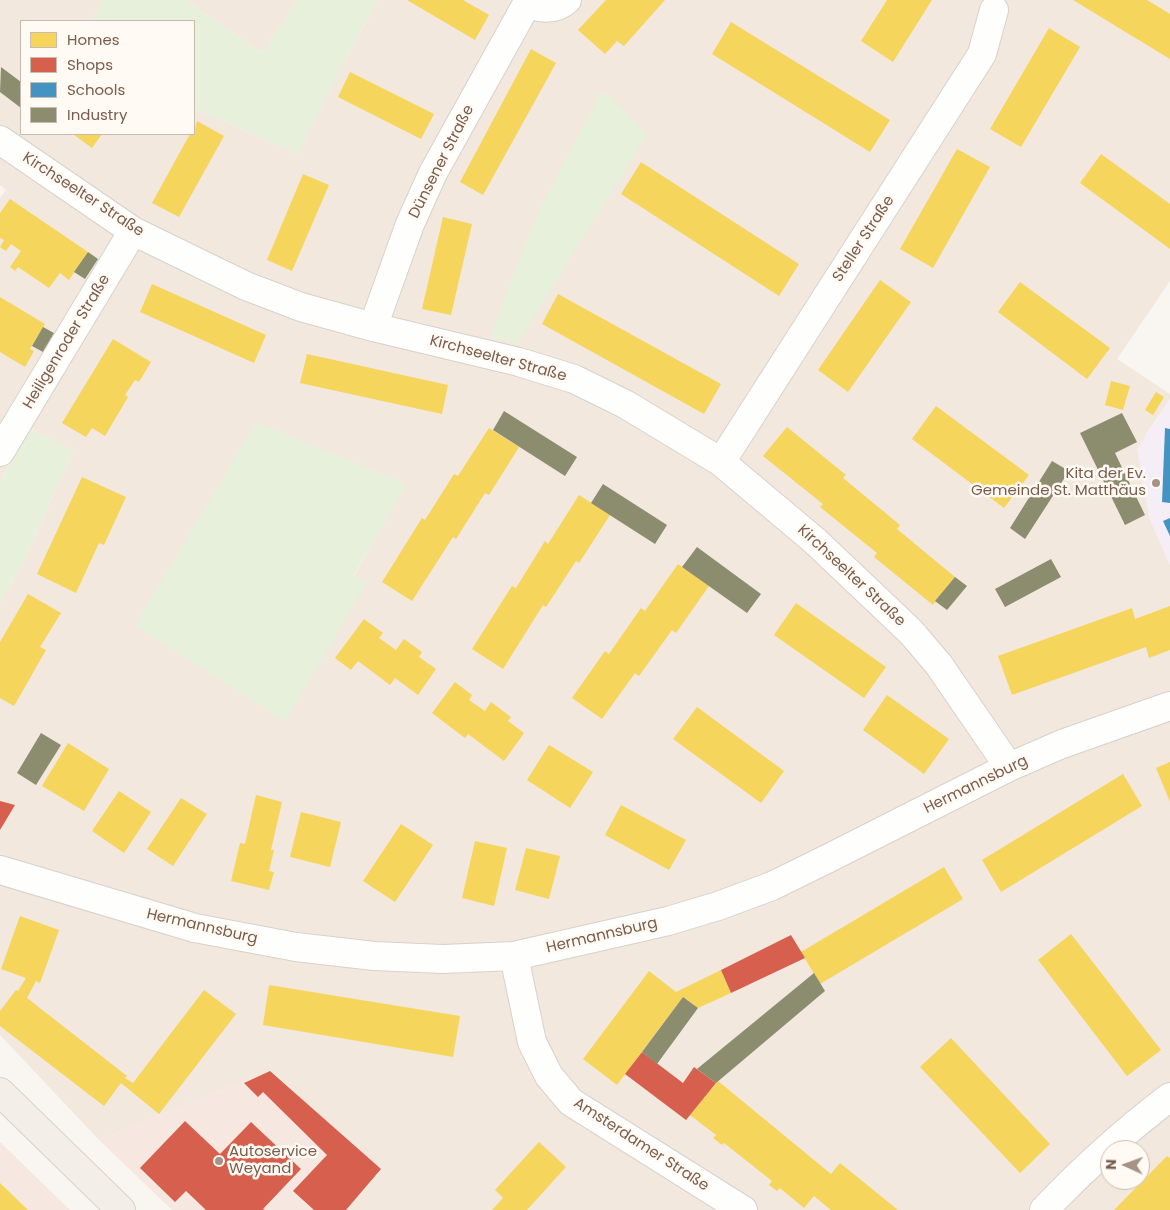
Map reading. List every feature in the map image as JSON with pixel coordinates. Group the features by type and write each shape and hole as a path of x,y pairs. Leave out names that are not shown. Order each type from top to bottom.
{"main road":[{"path":"0,1092 120,1210"}],"street":[{"name":"Dünsener Straße","path":"373,328 410,224 433,173 528,2 542,8 560,6 567,0"},
{"name":"Steller Straße","path":"721,462 982,54 994,10"},
{"name":"Kirchseelter Straße","path":"0,140 133,231 246,286 301,307 373,328 519,362 574,379 625,404 721,462 815,541 911,632 939,665 1009,767"},
{"name":"Heiligenroder Straße","path":"0,452 133,231"},
{"name":"Hermannsburg","path":"0,870 195,928 296,947 374,956 443,959 514,956 668,921 727,903 772,886 1009,767 1062,744 1170,706"},
{"name":"Amsterdamer Straße","path":"514,956 532,1042 549,1076 571,1102 743,1210"},
{"path":"1044,1210 1080,1173 1170,1097"}],"shaded area":[{"path":"0,0 104,0 91,20 20,20 20,135 195,135 195,108 298,154 346,58 378,0 1170,0 1170,281 1117,359 1170,394 1170,399 1146,434 1149,517 1170,565 1170,1210 345,1210 270,1071 99,1140 0,1035 0,603 24,560 73,451 29,428 0,482 0,198 6,190 0,185","holes":["406,484 354,576 367,583 135,625"]},
{"path":"186,0 298,0 262,53"},
{"name":"Kita der Ev. Gemeinde St. Matthäus","path":"1170,399 1170,565 1149,517 1137,449"},
{"path":"270,1071 381,1169 345,1210 172,1210 99,1140"},
{"path":"0,1142 70,1210 0,1210"}],"green space":[{"path":"104,0 186,0 262,53 298,0 378,0 346,58 298,154 195,108 195,20 91,20"},
{"path":"601,92 611,96 647,135 518,343 490,338 524,246 542,205"},
{"path":"256,422 407,484 354,575 367,583 285,722 135,625"},
{"path":"29,428 73,451 24,560 0,603 0,482"}],"building: Homes":[{"path":"407,0 463,0 489,15 475,40"},
{"path":"606,0 665,0 624,46 617,41 605,54 578,30"},
{"path":"887,0 932,0 893,62 861,41"},
{"path":"1073,0 1147,0 1167,12 1170,14 1170,59"},
{"path":"731,22 890,120 870,152 712,54"},
{"path":"1049,28 1080,47 1021,147 990,129"},
{"path":"531,49 556,63 483,195 460,182"},
{"path":"350,72 434,114 421,139 338,97"},
{"path":"197,121 224,136 179,217 152,203 189,135 195,135"},
{"path":"74,135 101,135 92,148"},
{"path":"957,149 990,167 933,268 900,249"},
{"path":"1101,154 1170,204 1170,249 1080,183"},
{"path":"641,162 799,264 779,296 621,194"},
{"path":"303,174 329,185 292,271 267,260"},
{"path":"10,199 88,252 69,280 60,273 49,288 18,267 15,271 10,267 21,251 11,244 6,251 0,247 4,240 0,238 0,213"},
{"path":"443,217 472,224 451,315 422,309"},
{"path":"880,280 911,302 848,392 818,370"},
{"path":"1020,282 1110,348 1087,379 998,312"},
{"path":"152,284 266,335 254,363 140,312"},
{"path":"558,294 721,384 704,414 542,324"},
{"path":"0,297 45,324 30,349 34,351 25,367 0,352"},
{"path":"113,339 151,362 139,382 135,380 125,395 128,397 105,436 92,428 86,437 62,423"},
{"path":"307,354 448,385 442,414 300,383"},
{"path":"1111,381 1130,386 1123,410 1105,405"},
{"path":"1156,392 1164,397 1153,415 1145,410"},
{"path":"936,406 1029,475 1004,508 912,439"},
{"path":"787,427 846,475 843,478 900,525 897,529 955,577 933,605 874,557 877,553 820,507 823,504 763,456"},
{"path":"489,428 519,447 489,495 485,493 456,539 453,537 412,601 382,582 422,518 425,520 454,474 458,476"},
{"path":"82,477 126,497 104,545 99,543 76,593 37,574"},
{"path":"579,495 610,515 579,563 576,561 546,607 543,605 503,669 472,649 512,586 516,588 545,541 548,544"},
{"path":"678,564 709,586 676,633 672,630 639,676 635,673 602,719 572,698 605,651 609,654 641,608 645,611"},
{"path":"28,594 61,613 40,647 46,650 14,706 0,698 0,642"},
{"path":"796,603 886,667 864,698 774,635"},
{"path":"1170,606 1170,650 1149,658 1146,647 1012,695 998,656 1132,608 1135,619"},
{"path":"364,619 383,633 379,638 396,650 404,639 422,652 419,657 436,669 418,695 395,678 390,685 358,661 351,670 335,658"},
{"path":"455,682 472,695 469,700 485,711 491,702 511,717 508,721 524,733 504,761 468,734 465,738 432,713"},
{"path":"887,695 949,739 924,774 863,730"},
{"path":"697,707 784,771 761,803 673,739"},
{"path":"68,743 109,769 84,811 42,786"},
{"path":"549,745 593,772 570,808 527,780"},
{"path":"1170,762 1170,802 1156,768"},
{"path":"1123,774 1142,806 1001,892 982,860"},
{"path":"119,791 151,812 124,853 92,831"},
{"path":"256,795 282,802 271,850 274,850 269,871 274,872 269,890 231,881 240,843 245,844"},
{"path":"181,798 207,814 173,866 147,849"},
{"path":"621,805 686,840 669,870 605,835"},
{"path":"301,812 341,822 330,867 290,857"},
{"path":"401,824 433,845 395,902 363,881"},
{"path":"475,841 507,848 494,906 462,898"},
{"path":"526,848 560,856 549,899 515,890"},
{"path":"944,867 963,899 820,984 801,952"},
{"path":"20,916 59,930 40,983 36,981 27,998 127,1076 125,1078 133,1083 204,990 236,1014 159,1114 121,1083 104,1106 0,1026 0,1011 16,990 18,991 26,978 1,969"},
{"path":"1071,934 1161,1050 1127,1076 1038,960"},
{"path":"721,970 731,993 698,1008 683,997 617,1085 583,1059 649,971 676,992"},
{"path":"269,985 460,1016 453,1057 263,1025"},
{"path":"951,1038 1050,1144 1020,1173 920,1067"},
{"path":"718,1081 831,1174 840,1163 898,1210 831,1210 814,1196 804,1208 780,1188 777,1191 769,1185 772,1181 724,1143 722,1145 713,1138 716,1135 690,1115"},
{"path":"539,1142 566,1167 527,1210 492,1210 503,1198 495,1190"},
{"path":"1167,1156 1170,1158 1170,1210 1114,1210 1134,1190 1150,1190 1150,1173"},
{"path":"0,1183 28,1210 0,1210"}],"building: Shops":[{"path":"0,801 15,805 0,830"},
{"path":"791,935 805,958 731,993 721,970"},
{"path":"642,1052 683,1083 694,1067 716,1083 686,1120 625,1074"},
{"path":"270,1071 381,1169 346,1210 314,1210 293,1191 327,1155 263,1092 258,1097 244,1083"},
{"name":"Autoservice Weyand","path":"185,1121 220,1154 251,1122 301,1169 263,1209 265,1210 206,1210 186,1191 175,1202 140,1168"}],"building: Schools":[{"path":"1165,428 1170,429 1170,503 1162,502"},
{"path":"1170,518 1170,536 1163,521"}],"building: Industry":[{"path":"1,67 20,81 20,107 0,92"},
{"path":"88,252 98,259 85,279 74,272"},
{"path":"43,327 54,333 43,352 32,346"},
{"path":"504,411 577,457 565,476 493,430"},
{"path":"1122,413 1137,442 1115,453 1145,515 1125,525 1080,433"},
{"path":"1052,461 1069,471 1025,539 1010,528"},
{"path":"603,484 667,525 655,544 591,503"},
{"path":"697,547 761,594 747,613 682,567"},
{"path":"1051,559 1061,577 1005,607 995,589"},
{"path":"955,577 967,586 947,610 935,601"},
{"path":"41,733 61,745 36,785 17,773"},
{"path":"814,973 825,991 716,1083 697,1069"},
{"path":"683,997 698,1008 657,1064 642,1052"}],"place":[{"name":"Kita der Ev. Gemeinde St. Matthäus","path":"1156,483"},
{"name":"Autoservice Weyand","path":"219,1161"}]}
